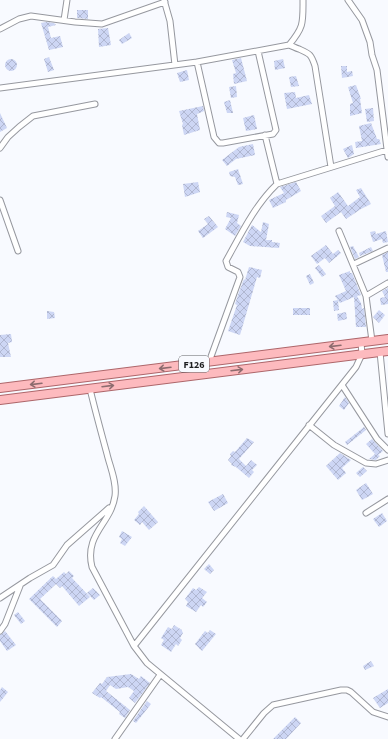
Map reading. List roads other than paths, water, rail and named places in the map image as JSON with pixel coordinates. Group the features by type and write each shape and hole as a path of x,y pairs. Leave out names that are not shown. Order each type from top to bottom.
{"main road":[{"name":"F126","path":"1,388 388,339"},
{"name":"F126","path":"0,400 384,351"}],"street":[{"path":"64,20 67,0"},
{"path":"289,45 299,33 303,22 303,0"},
{"path":"348,0 362,20 370,42 372,55 377,70 388,158"},
{"path":"0,29 25,16 38,16 82,23 102,24 164,1 170,21 175,65"},
{"path":"0,88 197,62 289,45 306,51 312,57 315,66 331,167"},
{"path":"197,62 214,137 219,143 223,144 273,134 276,130 258,51"},
{"path":"0,148 18,127 33,116 95,104"},
{"path":"265,135 277,184"},
{"path":"209,362 240,278 238,272 228,267 226,261 258,205 267,194 277,184 388,150"},
{"path":"0,200 18,251"},
{"path":"339,231 366,296 372,341"},
{"path":"354,264 388,248"},
{"path":"366,296 388,283"},
{"path":"134,646 356,367 362,354 361,343"},
{"path":"384,351 388,434"},
{"path":"342,385 377,439 388,450"},
{"path":"90,389 115,487 113,505 92,542 90,550 92,567 134,646 147,663 240,739"},
{"path":"309,425 334,445 366,463 376,464 388,460"},
{"path":"366,513 388,499"},
{"path":"0,598 53,565 67,545 113,505"},
{"path":"0,631 5,624 20,586"},
{"path":"115,739 160,675"},
{"path":"243,739 264,713 273,705 341,690 351,692 373,712 388,717"}]}
